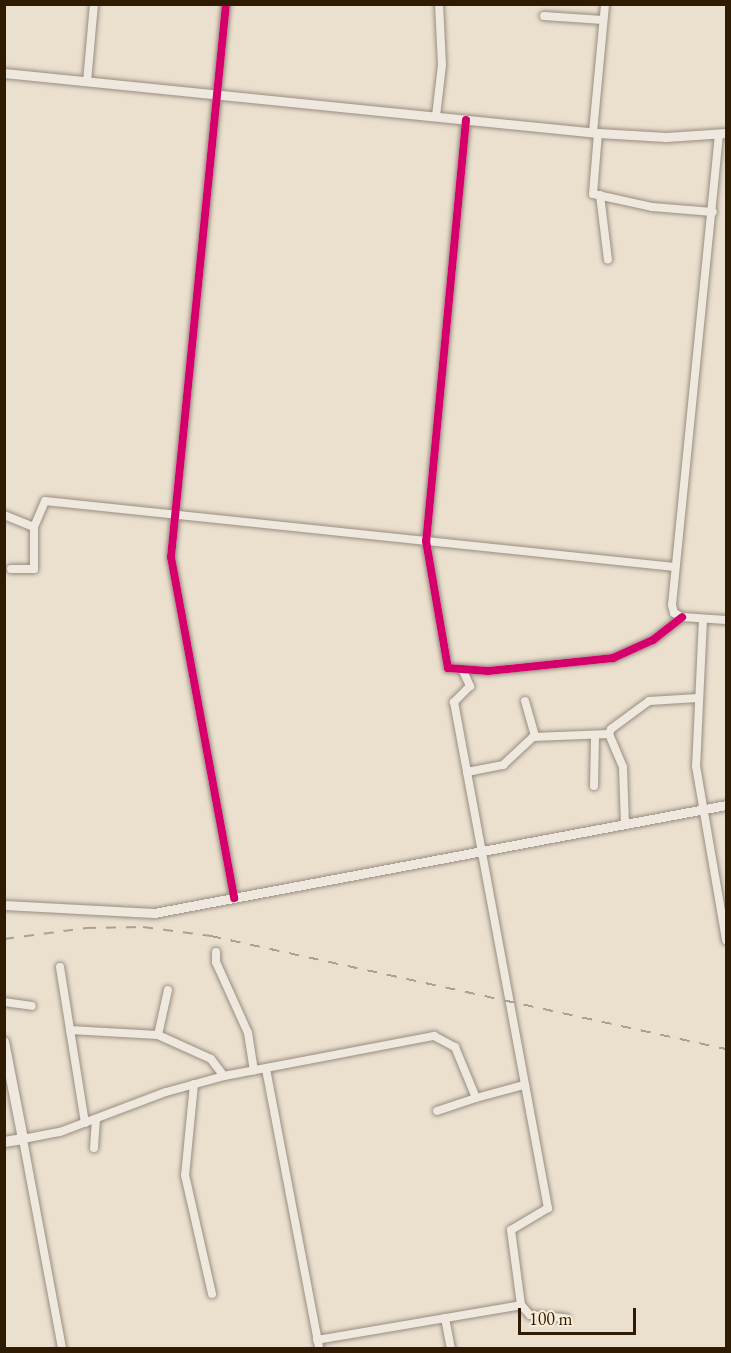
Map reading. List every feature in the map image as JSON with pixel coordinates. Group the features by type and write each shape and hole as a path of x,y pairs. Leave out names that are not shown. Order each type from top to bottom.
{"main road":[{"path":"4,1042 22,1139 4,1142"}],"street":[{"path":"87,82 94,4"},
{"path":"226,4 171,557 234,898"},
{"path":"436,116 442,65 439,4"},
{"path":"605,4 591,192 652,207 712,212"},
{"path":"543,16 603,21"},
{"path":"4,73 596,133 666,137 723,133 712,212 672,605 674,613 682,616 726,620"},
{"path":"466,120 426,541 448,668 463,671 614,658 652,640 682,616"},
{"path":"600,195 608,260"},
{"path":"11,569 34,569 34,527 45,501 675,567"},
{"path":"4,515 34,527"},
{"path":"703,619 696,766 726,940"},
{"path":"463,671 471,686 454,702 548,1208 511,1230 521,1305 530,1315 566,1318"},
{"path":"467,772 503,765 535,737 595,737 609,734 649,701 698,698"},
{"path":"525,701 535,737"},
{"path":"609,734 623,767 625,825"},
{"path":"594,786 595,737"},
{"path":"4,905 138,914 726,805"},
{"path":"216,952 218,965 247,1029 254,1071"},
{"path":"60,967 85,1123"},
{"path":"158,1035 168,990"},
{"path":"4,1002 32,1006"},
{"path":"70,1030 158,1035 211,1059 224,1077"},
{"path":"62,1348 22,1139 60,1132 194,1084 440,1037 461,1055 476,1098"},
{"path":"266,1069 318,1344 521,1305"},
{"path":"194,1084 185,1179 199,1222 212,1294"},
{"path":"437,1111 524,1085"},
{"path":"94,1148 96,1119"},
{"path":"445,1318 451,1348"}],"railway":[{"path":"4,939 86,928 143,927 211,936 726,1049"}],"cycle path":[{"path":"226,4 171,557 234,898"},
{"path":"466,120 426,541 448,668 488,671 613,658 653,640 682,617"}]}
